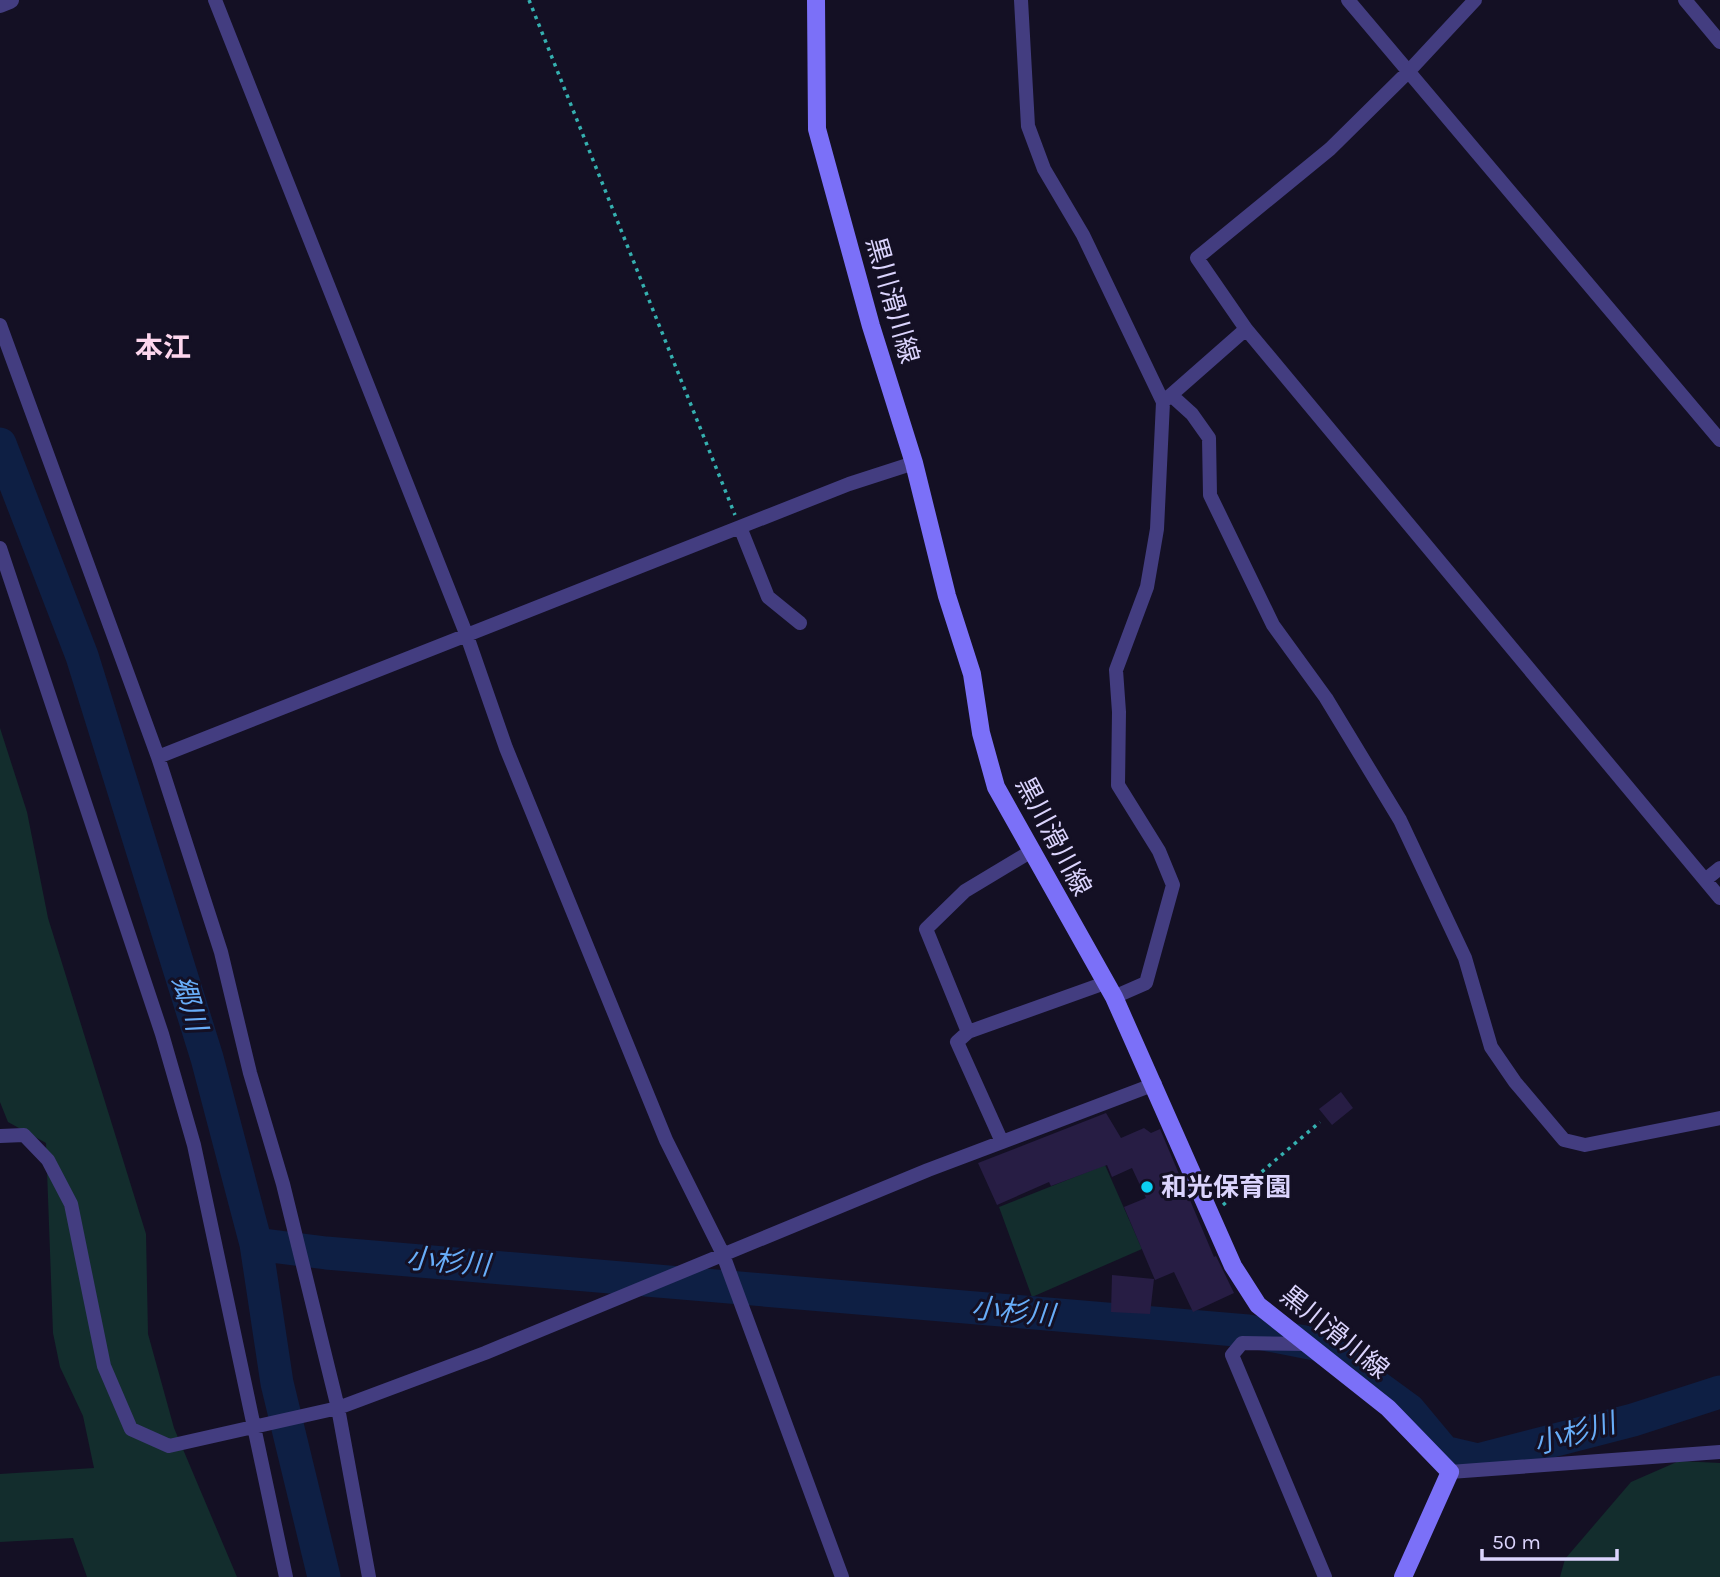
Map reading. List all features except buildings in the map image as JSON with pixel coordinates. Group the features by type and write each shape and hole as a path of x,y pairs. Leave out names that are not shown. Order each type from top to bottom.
{"main road":[{"name":"黒川滑川線","path":"816,0 817,129 871,326 914,463 947,596 972,674 981,733 996,787 1030,852 1110,990 1155,1084 1233,1266 1258,1305 1388,1408 1450,1472"},
{"path":"1403,1577 1450,1472"}],"street":[{"path":"0,4 10,0"},
{"path":"215,0 467,636 506,748 666,1140 722,1252 842,1577"},
{"path":"1002,1142 957,1042 968,1032 1110,990 1146,983 1172,885 1159,851 1118,785 1119,712 1116,670 1147,587 1157,529 1167,399 1083,235 1044,169 1027,126 1021,0"},
{"path":"1348,0 1720,440"},
{"path":"1475,0 1408,72 1330,149 1197,258 1247,329 1720,898"},
{"path":"1685,0 1720,42"},
{"path":"0,325 158,757 221,952 250,1073 284,1184 338,1408 369,1577"},
{"path":"1167,399 1247,329"},
{"path":"1167,399 1192,414 1209,438 1210,495 1249,580 1273,625 1326,698 1400,820 1465,958 1492,1047 1516,1082 1564,1140 1585,1145 1720,1118"},
{"path":"158,757 849,484 914,463"},
{"path":"740,527 768,597 800,623"},
{"path":"0,548 173,1071 194,1145 286,1577"},
{"path":"968,1032 926,929 965,891 1030,852"},
{"path":"1705,880 1720,868"},
{"path":"0,1136 24,1135 48,1160 71,1204 104,1366 131,1429 169,1446 338,1408 485,1353 722,1252 1155,1084"},
{"path":"1307,1344 1242,1343 1232,1355 1325,1577"},
{"path":"1450,1472 1720,1452"}],"path":[{"path":"529,0 740,527"},
{"path":"1211,1215 1320,1122"}],"green space":[{"path":"0,728 27,812 48,918 146,1234 148,1334 174,1428 237,1577 87,1577 73,1538 0,1542 0,1474 94,1468 83,1416 60,1367 53,1333 46,1143 8,1122 0,1102"},
{"path":"1105,1165 1142,1249 1032,1297 999,1207"},
{"path":"1679,1461 1720,1463 1720,1577 1560,1577 1565,1559 1631,1482"}],"waterway":[{"name":"郷川","path":"0,444 82,656 207,1058 256,1244 277,1383 324,1577"},
{"name":"小杉川","path":"256,1244 326,1253 1248,1331 1320,1345 1409,1410 1444,1452 1478,1460 1633,1420 1720,1392"}],"place":[{"name":"和光保育園","path":"1147,1187"}],"district":[{"name":"本江","path":"163,347"}]}
